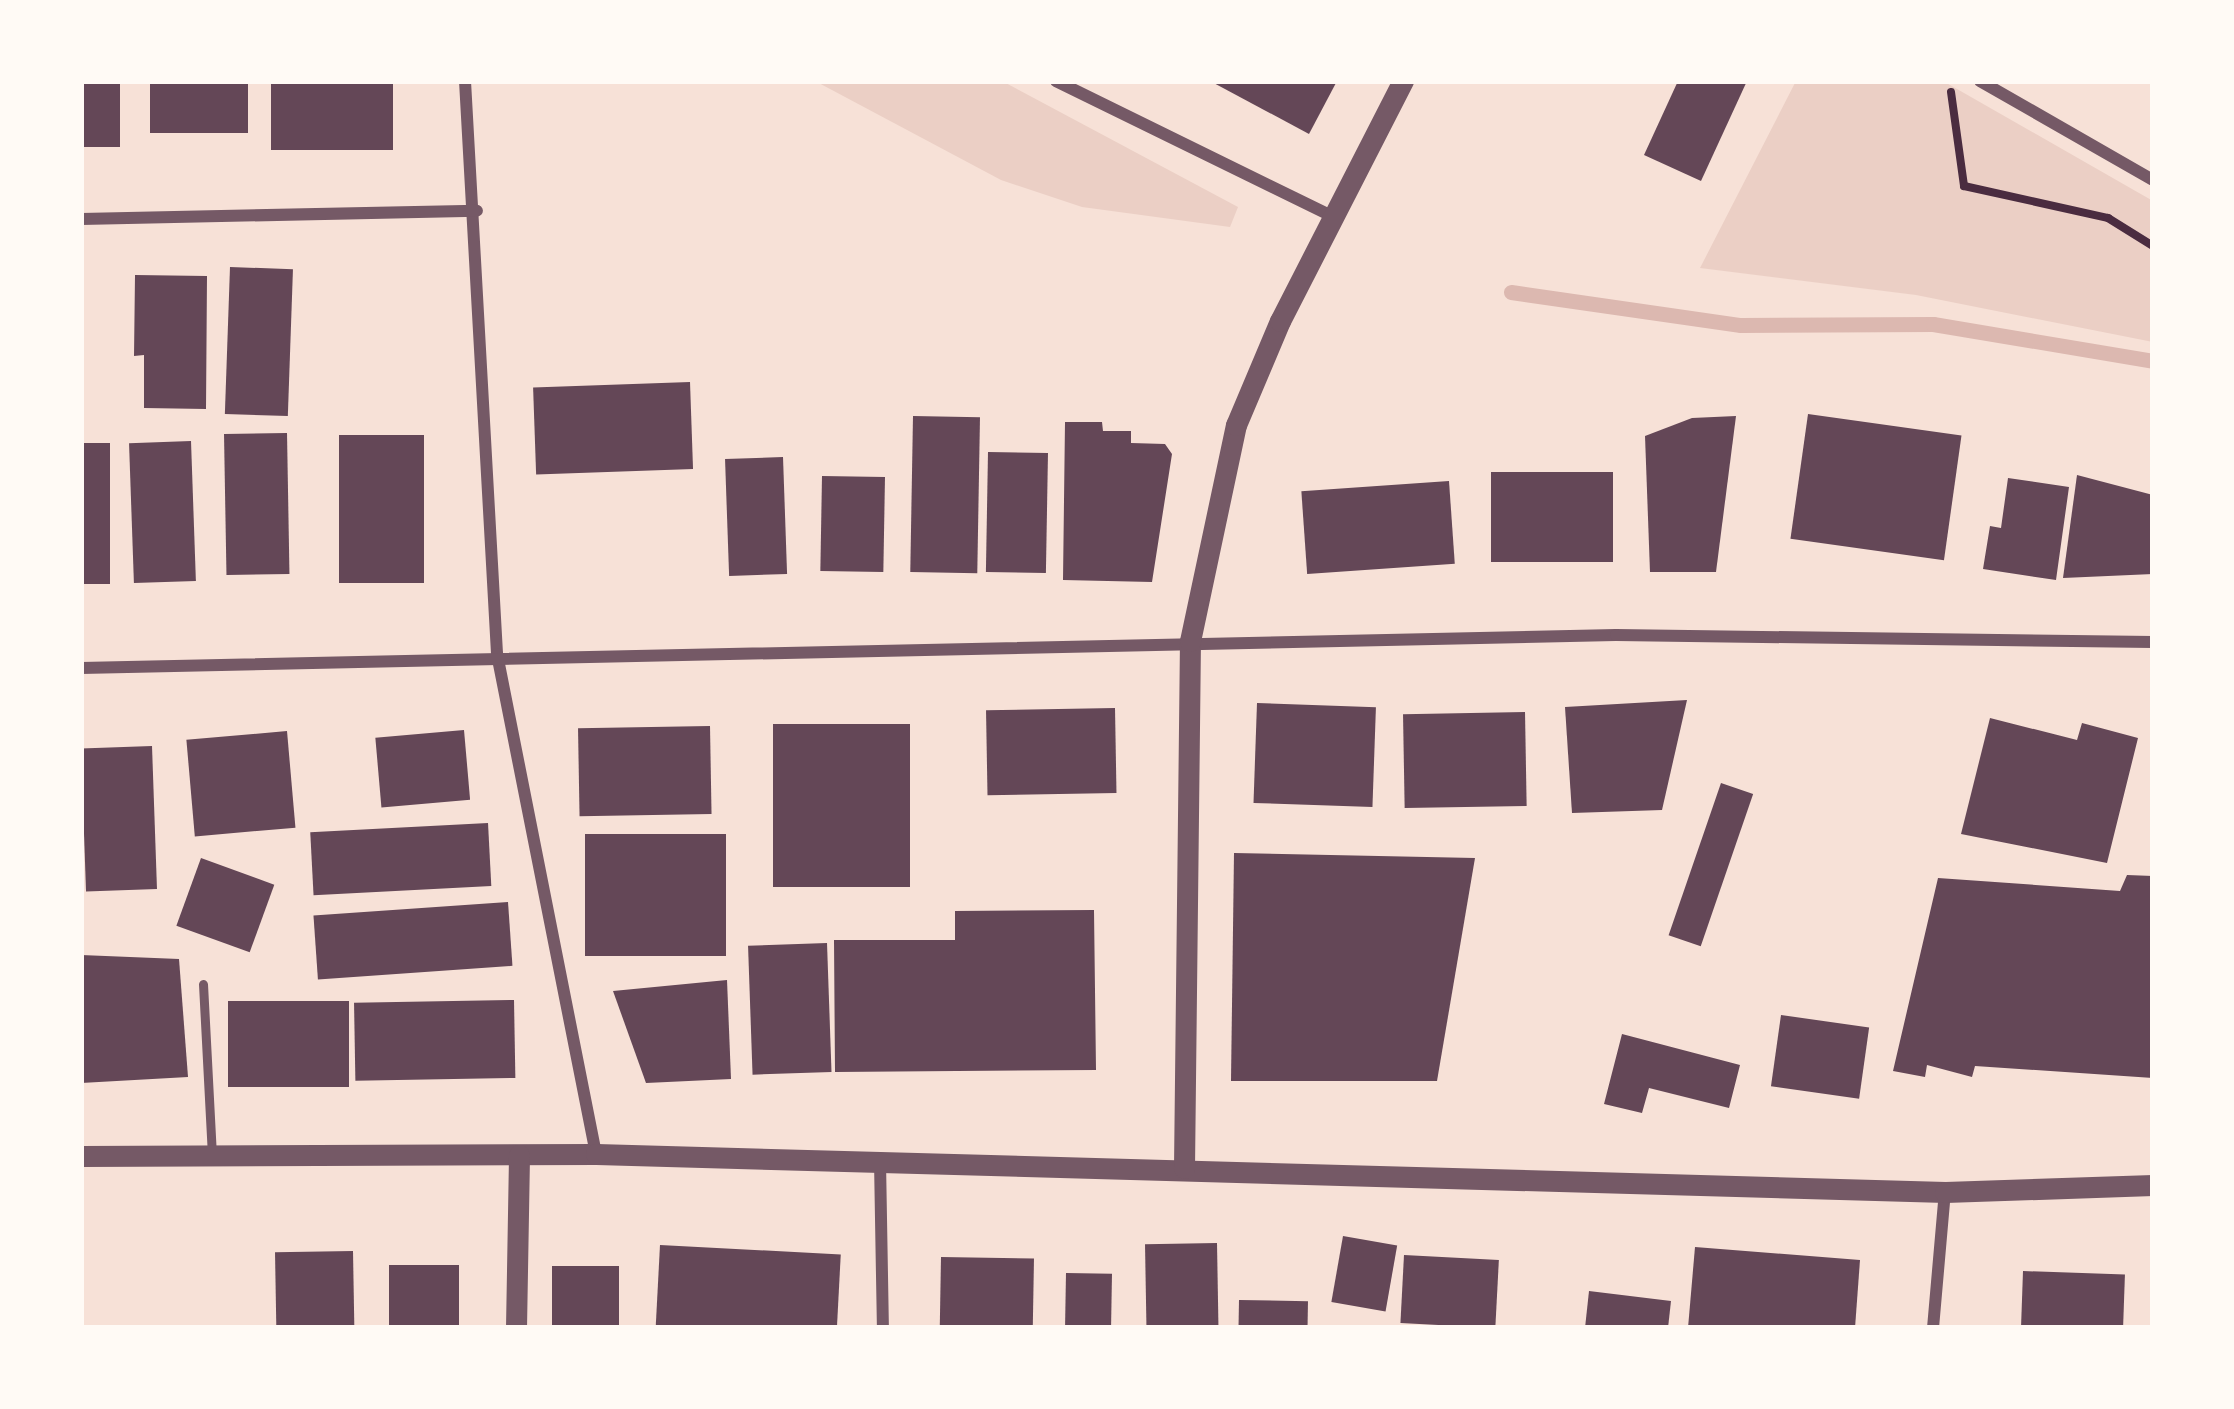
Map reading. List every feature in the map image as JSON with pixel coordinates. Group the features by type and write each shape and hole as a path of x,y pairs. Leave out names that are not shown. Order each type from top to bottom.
{"street":[{"path":"465,81 477,212 485,539 497,654 596,1154"},
{"path":"1056,81 1333,217"},
{"path":"1184,1168 1190,641 1236,425 1280,321 1403,81"},
{"path":"1980,81 2153,180"},
{"path":"81,219 477,212"},
{"path":"81,668 497,654 1616,635 2153,642"},
{"path":"81,1156 596,1154 1945,1192 2153,1185"},
{"path":"516,1328 519,1155"},
{"path":"880,1161 883,1328"},
{"path":"1933,1328 1945,1192"}],"lane":[{"path":"203,984 212,1156"}],"path":[{"path":"1950,85 1964,187 2108,218 2153,246"}],"shaded area":[{"path":"815,81 1002,81 1238,207 1230,227 1082,207 1001,180"},
{"path":"1796,81 1943,81 2153,201 2153,342 1916,295 1700,268"}],"building":[{"path":"81,81 120,81 120,147 81,147"},
{"path":"150,81 248,81 248,133 150,133"},
{"path":"271,81 393,81 393,150 271,150"},
{"path":"1210,81 1337,81 1309,134"},
{"path":"1678,81 1747,81 1701,181 1644,155"},
{"path":"230,267 293,269 288,416 225,414"},
{"path":"135,275 207,276 206,409 144,408 144,355 134,356"},
{"path":"690,382 693,469 536,474 533,387"},
{"path":"1808,414 1961,436 1944,560 1790,539"},
{"path":"913,416 980,417 977,573 910,572"},
{"path":"1736,416 1716,572 1650,572 1645,436 1692,418"},
{"path":"1065,422 1102,422 1103,431 1131,431 1131,443 1165,444 1172,454 1152,582 1063,580"},
{"path":"287,433 289,574 226,575 224,434"},
{"path":"339,435 424,435 424,583 339,583"},
{"path":"191,441 196,581 134,583 129,443"},
{"path":"81,443 110,443 110,584 81,584"},
{"path":"988,452 1048,453 1046,573 986,572"},
{"path":"783,457 787,574 729,576 725,459"},
{"path":"1491,472 1613,472 1613,562 1491,562"},
{"path":"2077,475 2153,495 2153,574 2063,578"},
{"path":"822,476 885,477 883,572 820,571"},
{"path":"2008,478 2069,487 2056,580 1983,569 1990,526 2001,528"},
{"path":"1449,481 1455,564 1307,574 1301,491"},
{"path":"1687,700 1662,810 1572,813 1565,707"},
{"path":"1257,703 1376,707 1372,807 1254,803"},
{"path":"1115,708 1116,793 988,795 986,710"},
{"path":"1525,712 1527,806 1405,808 1403,714"},
{"path":"1990,718 2077,740 2082,723 2138,738 2107,863 1961,834"},
{"path":"773,724 910,724 910,887 773,887"},
{"path":"710,726 712,814 580,816 578,728"},
{"path":"464,730 470,800 381,807 375,738"},
{"path":"287,731 295,828 195,836 186,740"},
{"path":"152,746 157,889 86,891 81,748"},
{"path":"1721,783 1753,794 1701,946 1669,935"},
{"path":"488,823 491,886 314,895 310,832"},
{"path":"585,834 726,834 726,956 585,956"},
{"path":"1234,853 1475,858 1437,1081 1231,1081"},
{"path":"201,858 274,885 250,952 176,926"},
{"path":"2127,875 2153,876 2153,1078 1975,1066 1972,1077 1927,1065 1925,1077 1893,1071 1938,878 2120,891"},
{"path":"508,902 512,966 318,979 313,916"},
{"path":"1094,910 1096,1070 835,1072 834,940 955,940 955,911"},
{"path":"827,943 832,1072 753,1075 748,946"},
{"path":"81,955 179,959 188,1077 81,1083"},
{"path":"727,980 731,1079 646,1083 613,991"},
{"path":"514,1000 515,1078 355,1081 354,1003"},
{"path":"228,1001 349,1001 349,1087 228,1087"},
{"path":"1781,1015 1869,1027 1859,1099 1771,1086"},
{"path":"1622,1034 1740,1065 1729,1108 1649,1088 1642,1113 1604,1104"},
{"path":"1343,1236 1397,1246 1386,1312 1331,1302"},
{"path":"1217,1243 1218,1328 1146,1328 1145,1244"},
{"path":"660,1245 841,1254 837,1328 656,1328"},
{"path":"1695,1247 1860,1260 1855,1328 1688,1328"},
{"path":"353,1251 354,1328 276,1328 275,1252"},
{"path":"1404,1255 1499,1260 1495,1328 1400,1323"},
{"path":"941,1257 1034,1259 1033,1328 940,1328"},
{"path":"389,1265 459,1265 459,1328 389,1328"},
{"path":"552,1266 619,1266 619,1328 552,1328"},
{"path":"2023,1271 2125,1275 2123,1328 2021,1328"},
{"path":"1066,1273 1112,1274 1111,1328 1065,1328"},
{"path":"1589,1291 1671,1301 1668,1328 1585,1328"},
{"path":"1239,1300 1308,1301 1308,1328 1239,1328"}],"waterway":[{"path":"1511,292 1741,325 1933,324 2153,361"}]}
